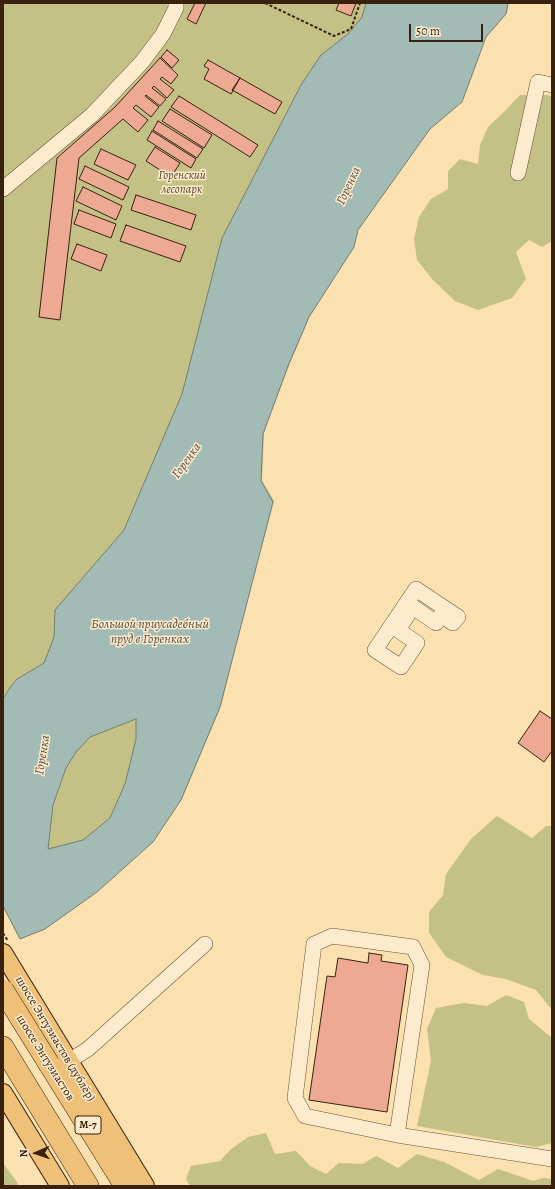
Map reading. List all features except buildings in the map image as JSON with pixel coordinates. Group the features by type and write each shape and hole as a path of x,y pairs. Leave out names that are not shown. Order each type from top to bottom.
{"highway":[{"name":"шоссе Энтузиастов","path":"3,992 59,1063 125,1186"},
{"name":"М-7","path":"3,1047 88,1186"}],"main road":[{"name":"шоссе Энтузиастов (дублёр)","path":"3,953 33,1002 59,1063 145,1186"},
{"path":"3,992 18,994 33,1002"},
{"path":"3,1093 60,1186"}],"lane":[{"path":"3,189 92,115 142,62 163,34 177,5"},
{"path":"518,173 538,82 552,84"},
{"path":"416,589 458,617 453,623 441,615 436,622 413,607 398,630 417,643 401,668 375,650 416,589"},
{"path":"398,1135 422,964 413,947 332,936 314,944 295,1098 305,1116 398,1135 552,1159"},
{"path":"59,1063 88,1049 205,944"}],"path":[{"path":"265,3 334,36 350,29 360,3"},
{"path":"354,8 358,9"}],"green space":[{"name":"Горенский лесопарк","path":"3,3 509,3 507,13 486,36 462,101 431,127 357,230 354,246 310,316 289,366 264,432 262,480 274,501 236,643 221,706 182,799 154,840 97,890 45,929 20,939 3,906"},
{"path":"520,95 548,95 552,97 552,241 542,247 529,240 516,252 526,279 512,298 478,310 455,301 432,279 417,260 414,239 419,217 431,199 448,189 448,171 460,159 478,164 480,145 488,127"},
{"path":"497,816 532,838 546,826 552,826 552,1010 536,990 506,979 483,975 446,957 429,933 429,912 443,895 446,874 471,839"},
{"path":"506,995 524,1002 529,1019 552,1038 552,1143 536,1147 417,1126 431,1061 427,1029 436,1008 464,1003 487,1006"},
{"path":"266,1133 275,1154 296,1151 310,1166 326,1174 339,1163 363,1164 376,1156 398,1168 417,1154 444,1162 479,1180 498,1169 533,1181 543,1178 552,1179 552,1186 190,1186 186,1179 191,1166 220,1161 231,1149 248,1137"},
{"path":"3,1163 17,1182 18,1186 3,1186"}],"water":[{"name":"Большой приусадебный пруд в Горенках","path":"366,3 508,3 506,14 486,37 462,102 430,129 358,230 354,247 309,317 288,366 263,434 261,481 273,502 220,707 181,800 153,842 97,892 45,929 20,939 3,906 3,699 17,679 44,663 54,637 55,610 124,530 182,394 222,238 301,85 321,55 349,33 362,17","holes":["136,719 136,739 125,784 110,818 83,840 48,849 53,805 66,768 76,752 90,737"]}],"water label":[{"name":"Горенка","path":"349,186"},
{"name":"Горенка","path":"187,461"},
{"name":"Горенка","path":"43,755"}]}
